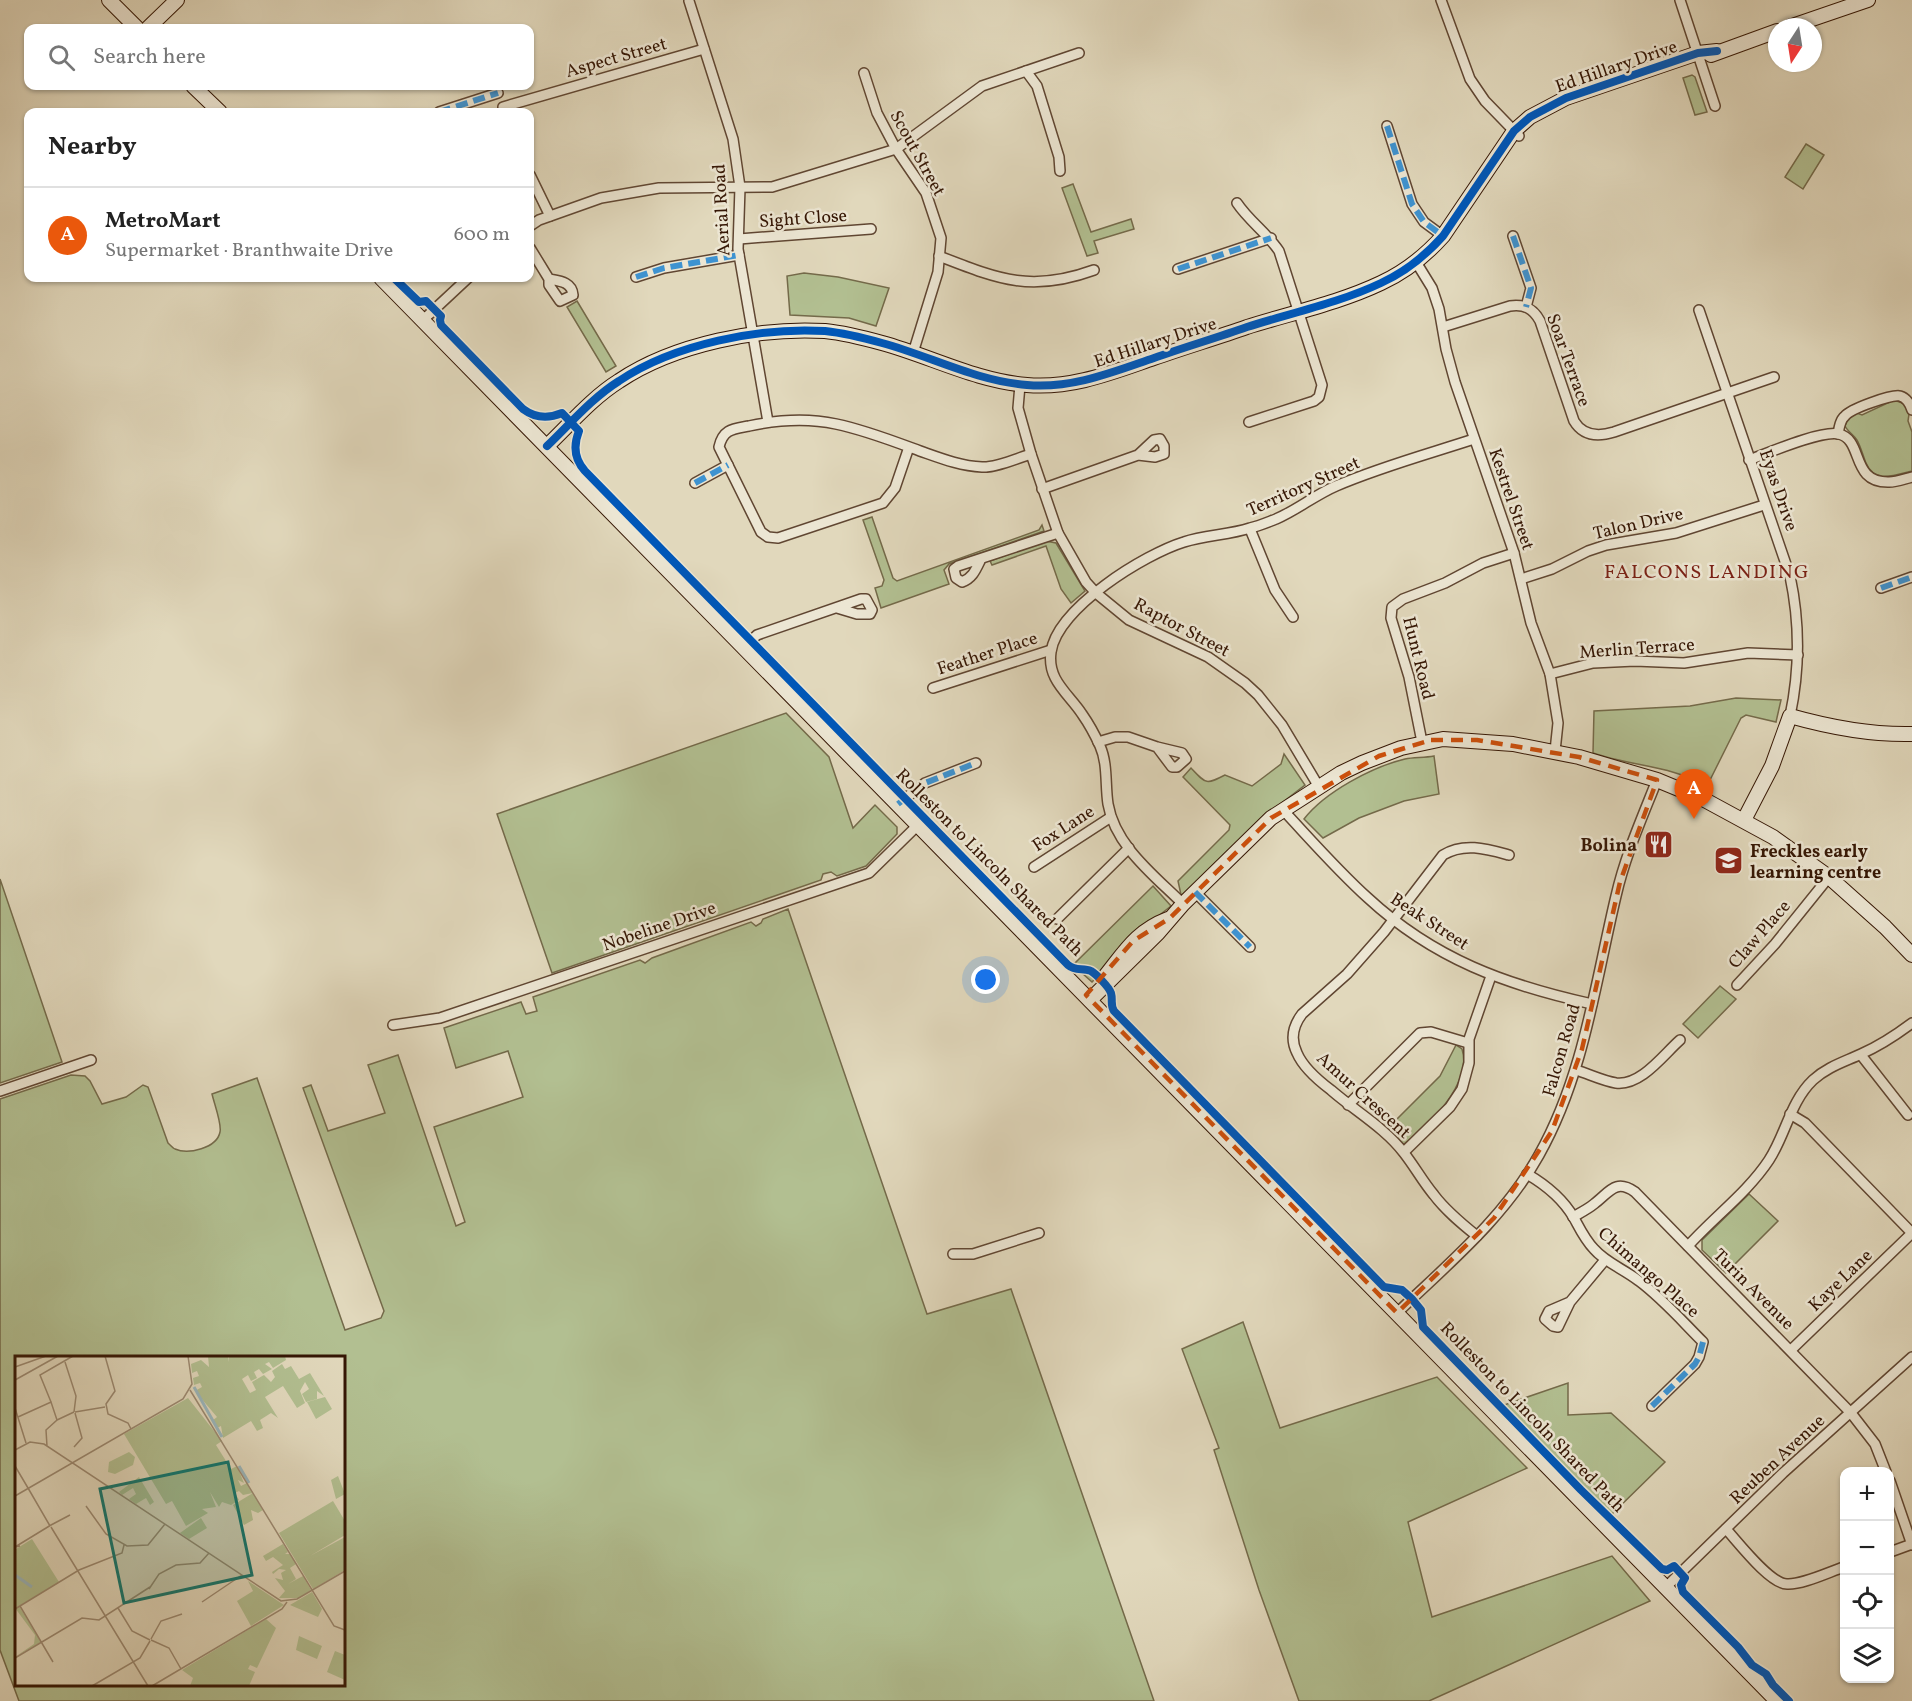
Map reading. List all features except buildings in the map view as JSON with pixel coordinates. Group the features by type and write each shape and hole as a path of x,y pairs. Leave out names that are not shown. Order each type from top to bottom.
{"street":[{"path":"109,0 133,24"},
{"path":"152,24 177,0"},
{"path":"1442,0 1470,79 1485,101 1516,133"},
{"path":"1680,0 1715,106"},
{"path":"1815,18 1868,0"},
{"name":"Aerial Road","path":"689,1 733,139 740,187 739,255 768,422"},
{"name":"Ed Hillary Drive","path":"547,447 589,405 619,380 668,356 710,342 753,335 801,331 826,332 885,344 981,376 1020,385 1050,386 1094,379 1382,283 1416,262 1443,236 1516,133 1569,106 1699,57 1768,34"},
{"name":"Aspect Street","path":"511,108 704,49"},
{"path":"534,223 601,198 660,188 772,187 896,149 982,86 1080,53"},
{"path":"1026,71 1037,86 1059,157 1060,171"},
{"name":"Scout Street","path":"864,73 877,113 896,149 926,193 941,238 938,272 913,353"},
{"path":"197,90 216,108"},
{"path":"449,108 494,90"},
{"path":"497,90 503,108"},
{"path":"1387,126 1412,204 1424,222 1443,236"},
{"path":"534,183 550,216"},
{"path":"1237,203 1252,222 1271,238 1284,262 1322,386 1322,392 1314,401 1249,422"},
{"name":"Sight Close","path":"739,239 871,230"},
{"path":"1513,236 1531,288 1526,307"},
{"path":"1178,269 1271,238"},
{"path":"534,255 549,279"},
{"path":"636,277 664,268 739,255"},
{"path":"939,256 993,277 1039,283 1070,279 1094,270"},
{"name":"Kestrel Street","path":"1416,262 1432,288 1443,327 1448,357 1514,553 1524,602 1550,674 1558,723 1555,751"},
{"path":"385,282 1777,1701"},
{"path":"423,320 464,282"},
{"name":"Soar Terrace","path":"1443,327 1510,306 1526,307 1536,314 1574,421 1584,431 1597,436 1774,377"},
{"name":"Eyas Drive","path":"1699,310 1790,576 1796,609 1798,655 1790,716 1772,766 1744,820"},
{"name":"Raptor Street","path":"1020,385 1018,408 1031,454 1058,533 1075,566 1096,593 1117,611 1136,624 1208,657 1245,683 1258,695 1282,725 1319,787"},
{"path":"1838,434 1841,421 1848,412 1894,396 1903,397 1912,410"},
{"path":"909,447 895,488 883,503 778,538 768,537 761,532 719,447 721,438 729,430 768,422 804,420 836,424 909,447 961,465 985,468 1031,454"},
{"path":"1749,460 1823,434 1838,434 1851,442 1859,465 1870,478 1889,482 1912,477"},
{"name":"Territory Street","path":"1051,650 1066,622 1096,593 1126,570 1162,550 1194,539 1250,529 1293,511 1337,486 1474,439"},
{"path":"1042,489 1138,455"},
{"path":"695,483 728,465"},
{"name":"Talon Drive","path":"1521,579 1552,569 1588,551 1606,545 1668,535 1764,505"},
{"path":"1250,529 1275,590 1293,616"},
{"path":"981,559 1058,533"},
{"name":"Hunt Road","path":"1422,742 1409,677 1391,618 1392,607 1402,599 1445,583 1483,563 1514,553"},
{"path":"1881,588 1912,577"},
{"path":"744,647 757,635 837,608"},
{"path":"1051,650 1052,668 1058,685 1083,715 1098,742 1104,760 1111,817 1118,834 1183,904"},
{"name":"Feather Place","path":"933,688 1051,650"},
{"name":"Merlin Terrace","path":"1550,674 1593,663 1635,661 1684,663 1748,653 1798,655"},
{"path":"1790,716 1850,729 1888,734 1912,734"},
{"path":"1098,742 1114,737 1128,737 1157,747"},
{"path":"1088,998 1158,933 1195,892 1282,810 1362,762 1422,742 1443,739 1477,740 1555,751 1657,780 1702,799 1773,837 1829,877 1885,927 1912,955"},
{"path":"898,804 925,783 976,763"},
{"name":"Falcon Road","path":"1397,1313 1502,1209 1527,1174 1552,1131 1576,1070 1620,882 1657,780"},
{"name":"Beak Street","path":"1282,810 1349,880 1393,919 1450,956 1491,976 1548,994 1592,1004"},
{"name":"Fox Lane","path":"1034,867 1111,817"},
{"name":"Nobeline Drive","path":"393,1024 440,1018 869,873 918,825"},
{"path":"1393,919 1436,864 1451,850 1474,847 1509,855"},
{"path":"1057,919 1129,848"},
{"name":"Claw Place","path":"1737,985 1775,944 1829,877"},
{"path":"1195,892 1250,947"},
{"name":"Amur Crescent","path":"1393,919 1347,974 1302,1014 1294,1028 1294,1047 1302,1061 1326,1087 1384,1132 1404,1152 1435,1197 1477,1236"},
{"path":"1404,1152 1450,1107 1462,1089 1469,1063 1468,1043 1491,976"},
{"path":"1688,1246 1765,1166 1777,1147 1790,1114 1802,1093 1815,1078 1861,1054 1912,1023"},
{"path":"1348,1105 1420,1033 1431,1032 1468,1043"},
{"path":"1576,1070 1614,1083 1632,1082 1647,1072 1680,1040"},
{"path":"1861,1054 1908,1115"},
{"path":"0,1091 91,1060"},
{"path":"1790,1114 1806,1123 1863,1185 1912,1233"},
{"name":"Chimango Place","path":"1527,1174 1555,1194 1573,1217 1585,1239 1605,1260 1651,1290 1703,1342 1695,1364 1652,1406"},
{"name":"Turin Avenue","path":"1573,1217 1595,1204 1615,1187 1625,1186 1635,1192 1851,1413 1875,1444 1884,1467"},
{"path":"953,1254 973,1254 1039,1233"},
{"name":"Kaye Lane","path":"1791,1350 1912,1233"},
{"path":"1570,1302 1605,1260"},
{"name":"Reuben Avenue","path":"1666,1587 1783,1473 1912,1358"},
{"path":"1894,1492 1912,1544 1894,1551"},
{"path":"1726,1529 1772,1577 1782,1584 1792,1584 1840,1569"}],"highlighted area":[{"path":"1431,740 1477,740 1579,757 1657,780 1620,882 1582,1049 1552,1131 1494,1218 1397,1313 1086,995 1133,941 1170,918 1271,818 1379,756"}],"green space":[{"path":"1692,75 1695,77 1707,112 1695,115 1683,78"},
{"path":"1806,144 1824,155 1803,189 1785,177"},
{"path":"1073,184 1091,232 1131,219 1134,229 1094,241 1098,253 1087,256 1062,188"},
{"path":"804,273 838,277 889,288 876,326 849,318 790,315 787,276"},
{"path":"577,301 616,366 606,372 567,307"},
{"path":"1894,400 1905,404 1909,414 1908,421 1912,432 1912,471 1892,476 1880,476 1870,470 1857,440 1845,426 1848,417 1857,413 1862,415"},
{"path":"872,517 893,578 897,581 1039,530 1042,525 1044,531 949,564 944,570 949,584 881,608 875,588 882,586 884,580 863,520"},
{"path":"1046,541 1056,543 1085,591 1071,603 1061,589 1046,546 992,565 990,561"},
{"path":"1736,698 1781,700 1776,722 1746,715 1741,718 1707,786 1680,774 1593,753 1594,711 1690,706"},
{"path":"786,713 829,757 853,828 875,805 897,827 897,834 866,866 837,876 831,872 823,874 821,880 552,973 497,814"},
{"path":"1284,754 1305,785 1262,818 1183,904 1178,881 1229,830 1230,825 1183,777 1191,768 1206,781 1225,775 1252,786 1281,764"},
{"path":"1434,756 1439,794 1404,801 1359,818 1323,838 1304,819 1336,790 1364,774 1405,759"},
{"path":"0,879 62,1062 0,1083"},
{"path":"1153,886 1171,906 1152,921 1092,982 1073,965"},
{"path":"788,909 927,1314 1011,1289 1154,1701 19,1701 0,1650 0,1099 71,1075 85,1076 102,1104 126,1097 143,1085 148,1087 168,1143 174,1149 187,1151 201,1149 218,1138 220,1124 212,1094 257,1078 345,1330 381,1318 384,1311 303,1088 311,1085 328,1131 385,1113 368,1065 398,1055 456,1226 465,1222 434,1127 523,1097 508,1051 456,1068 444,1028 521,1002 526,1014 537,1011 533,997 640,960 645,963 652,958 751,922 756,926 763,919"},
{"path":"1720,986 1736,999 1698,1038 1683,1024"},
{"path":"1456,1045 1462,1049 1464,1062 1454,1091 1434,1118 1399,1147 1384,1132 1440,1076"},
{"path":"1749,1194 1778,1221 1726,1273 1702,1250 1702,1240"},
{"path":"1243,1322 1280,1428 1437,1377 1527,1468 1408,1522 1432,1617 1612,1556 1650,1601 1429,1701 1299,1701 1259,1590 1214,1450 1219,1448 1182,1349"},
{"path":"1568,1383 1568,1415 1611,1413 1665,1462 1611,1515 1504,1405"}],"marked path":[{"path":"451,108 498,93"},
{"path":"1387,126 1412,204 1424,222 1443,236"},
{"path":"1513,236 1531,288 1526,307"},
{"path":"1178,269 1271,238"},
{"path":"636,277 664,268 739,255"},
{"path":"695,483 728,465"},
{"path":"1881,588 1912,577"},
{"path":"898,804 925,783 976,763"},
{"path":"1195,892 1250,947"},
{"path":"1652,1406 1695,1364 1703,1342"}],"cycle path":[{"path":"547,446 600,395 641,368 691,348 746,335 800,330 839,333 900,348 990,379 1044,386 1076,382 1108,374 1247,327 1332,302 1390,279 1430,250 1443,236 1514,131 1530,117 1566,98 1698,53 1717,51"},
{"name":"Rolleston to Lincoln Shared Path","path":"398,282 419,302 426,301 441,316 441,325 523,409 542,417 562,413 579,431 576,452 585,471 1068,965 1091,971 1108,987 1114,1011 1384,1287 1402,1290 1412,1299 1421,1310 1423,1327 1581,1490 1662,1569 1667,1570 1674,1566 1685,1578 1681,1585 1683,1592 1738,1647 1752,1665 1766,1674 1773,1685 1789,1701"}],"place":[{"name":"MetroMart","path":"1694,819"},
{"name":"Bolina","path":"1658,845"},
{"name":"Freckles early learning centre","path":"1729,861"}],"district":[{"name":"FALCONS LANDING","path":"1707,571"}]}
